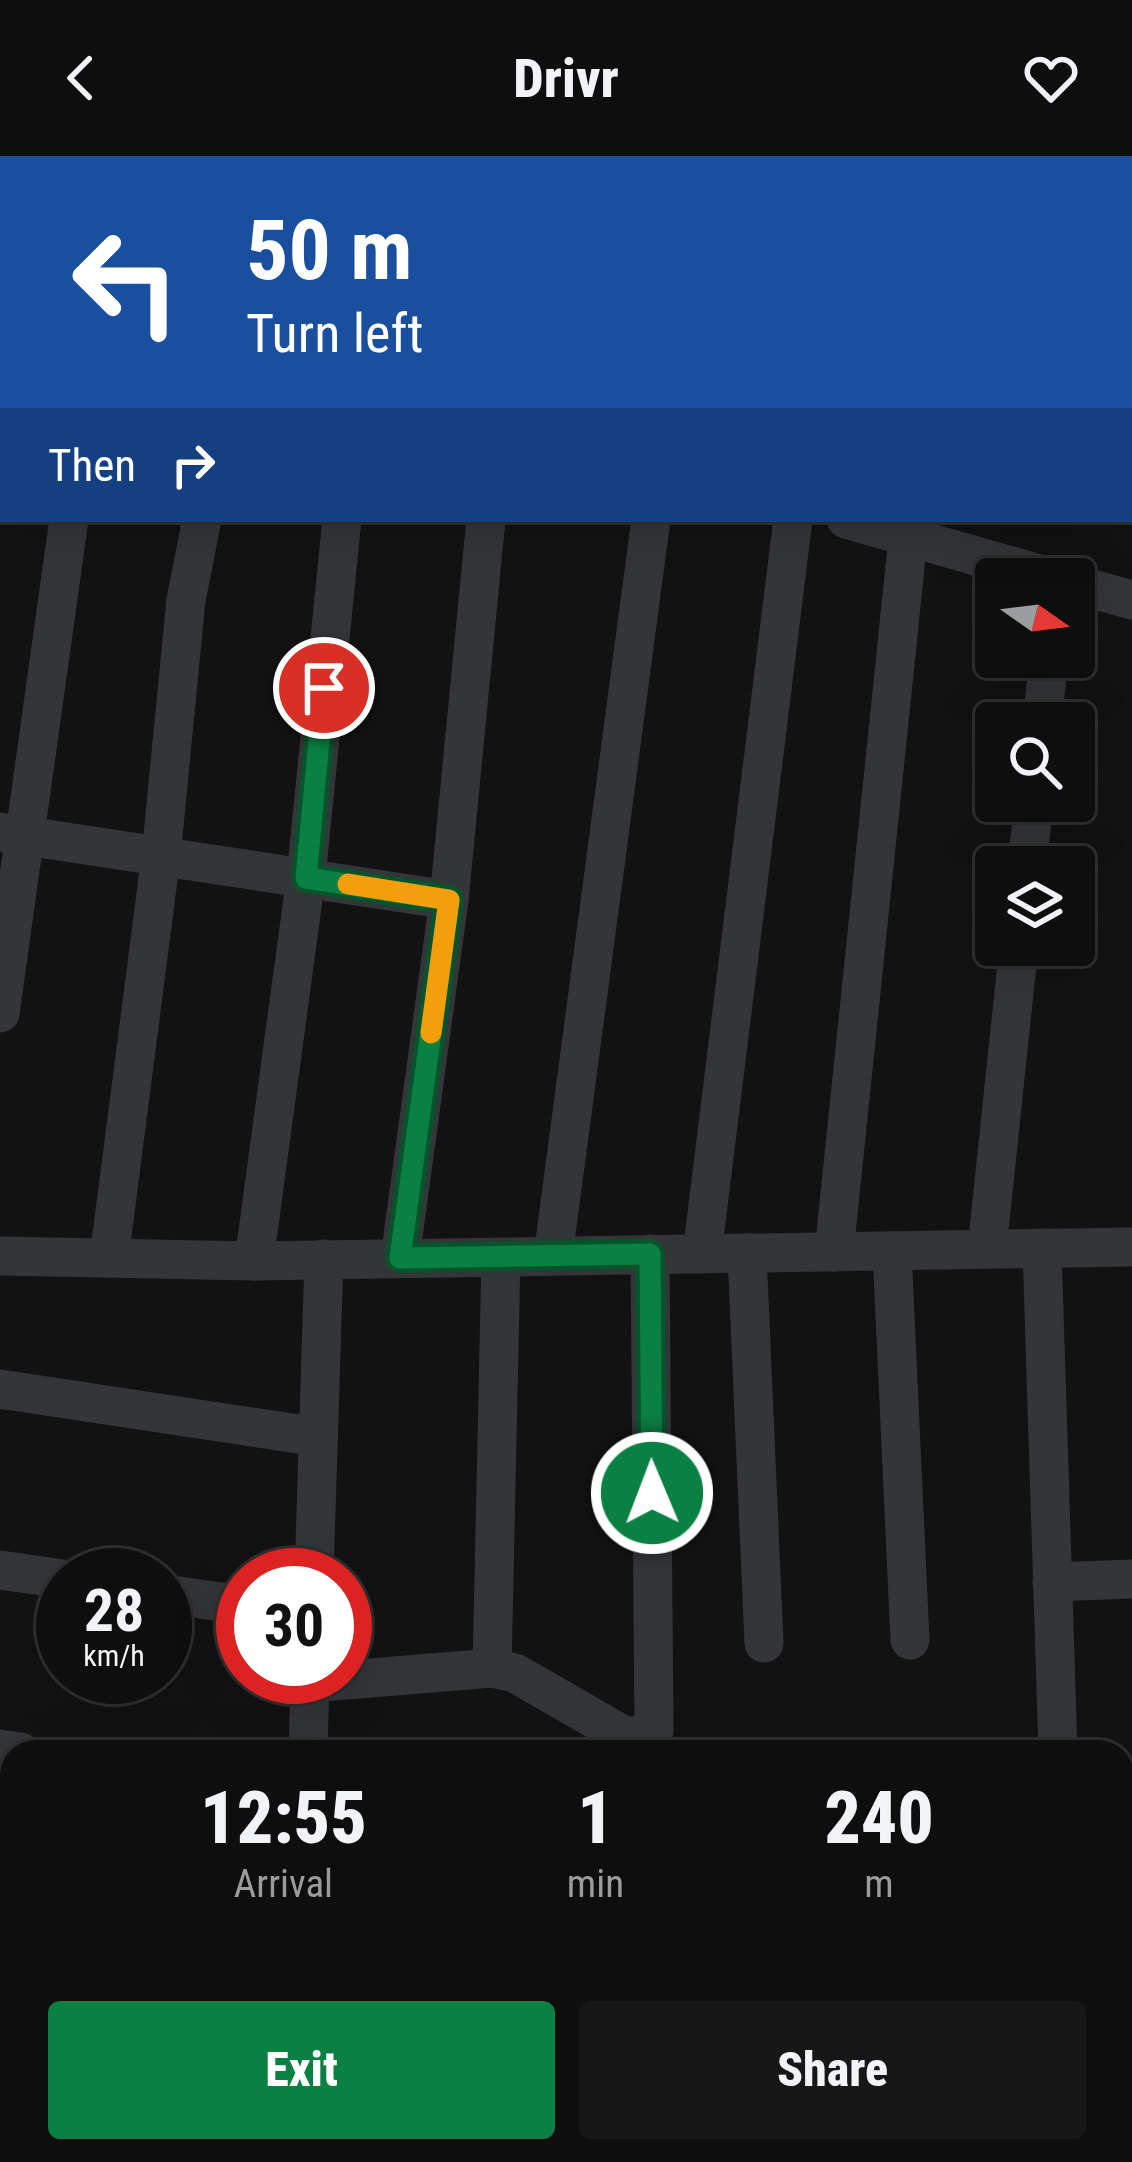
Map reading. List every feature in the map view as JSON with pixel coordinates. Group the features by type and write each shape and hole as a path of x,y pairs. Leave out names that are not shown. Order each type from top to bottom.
{"street":[{"path":"0,1013 12,834 68,522"},
{"path":"109,1258 161,856 184,619 201,522"},
{"path":"254,1261 306,878 342,522"},
{"path":"400,1258 449,900 486,522"},
{"path":"553,1256 651,522"},
{"path":"702,1253 793,522"},
{"path":"867,522 910,528 997,558"},
{"path":"834,1252 910,528"},
{"path":"1095,590 1132,600"},
{"path":"12,834 449,900"},
{"path":"987,1249 1017,966"},
{"path":"0,1256 254,1261 1132,1247"},
{"path":"1042,1248 1058,1740"},
{"path":"892,1251 910,1640"},
{"path":"747,1253 764,1643"},
{"path":"372,1676 492,1668 515,1673 619,1733 630,1737 655,1731 650,1254"},
{"path":"492,1668 500,1257"},
{"path":"315,1548 324,1259"},
{"path":"0,1389 318,1437"},
{"path":"0,1570 36,1575"},
{"path":"1052,1582 1132,1579"},
{"path":"308,1740 309,1704"}],"slow traffic":[{"path":"348,884 449,900 431,1033"}],"route":[{"path":"324,688 306,878 449,900 400,1258 650,1254 652,1493"}]}
